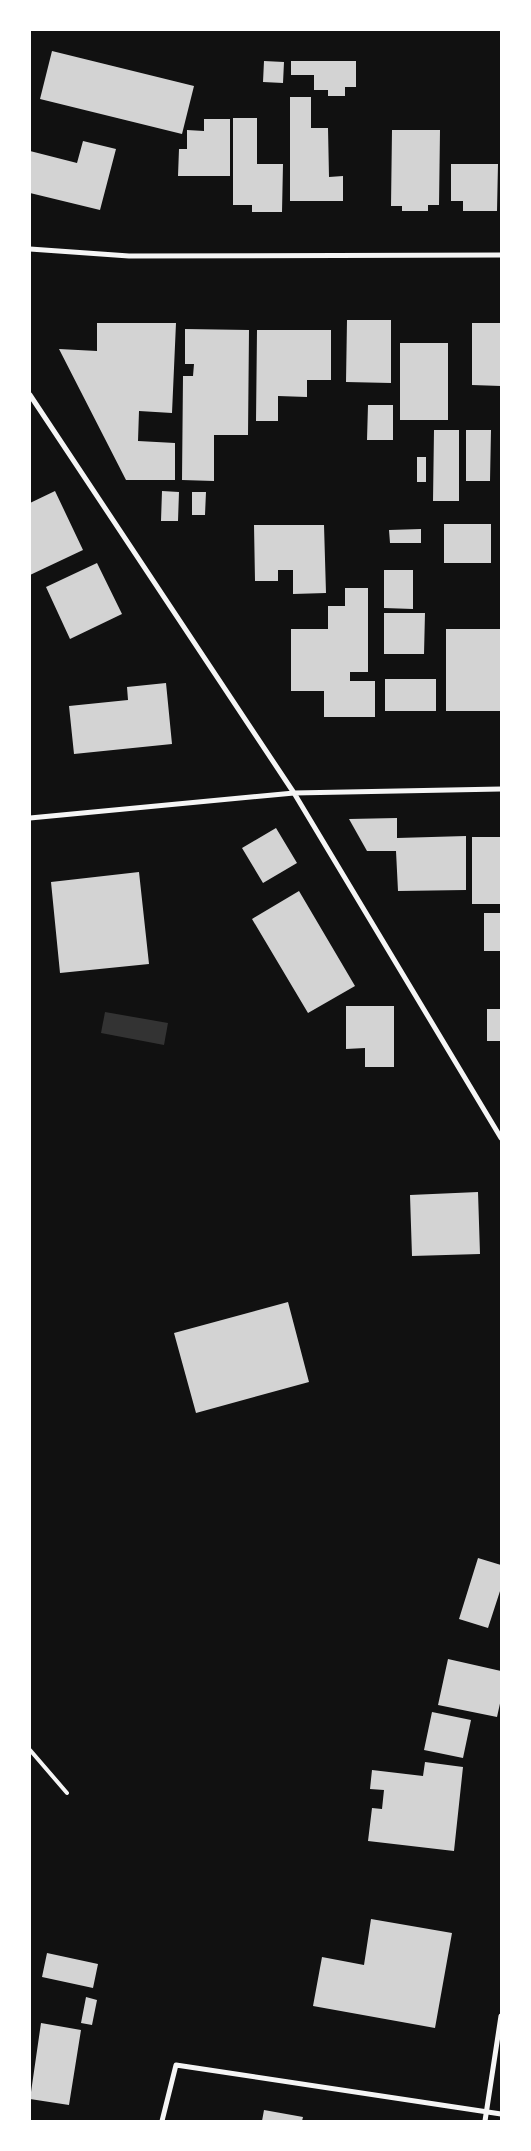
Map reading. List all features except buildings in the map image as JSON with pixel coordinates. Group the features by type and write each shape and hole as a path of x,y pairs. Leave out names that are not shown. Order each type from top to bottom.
{"street":[{"path":"30,249 129,256 501,255"},
{"path":"30,395 294,793 501,1138"},
{"path":"30,818 294,793 501,789"},
{"path":"485,2121 501,2016"},
{"path":"162,2121 176,2065 501,2114"}],"lane":[{"path":"30,1750 67,1793"}],"shaded area":[{"path":"105,1012 168,1023 164,1045 101,1033"}]}
